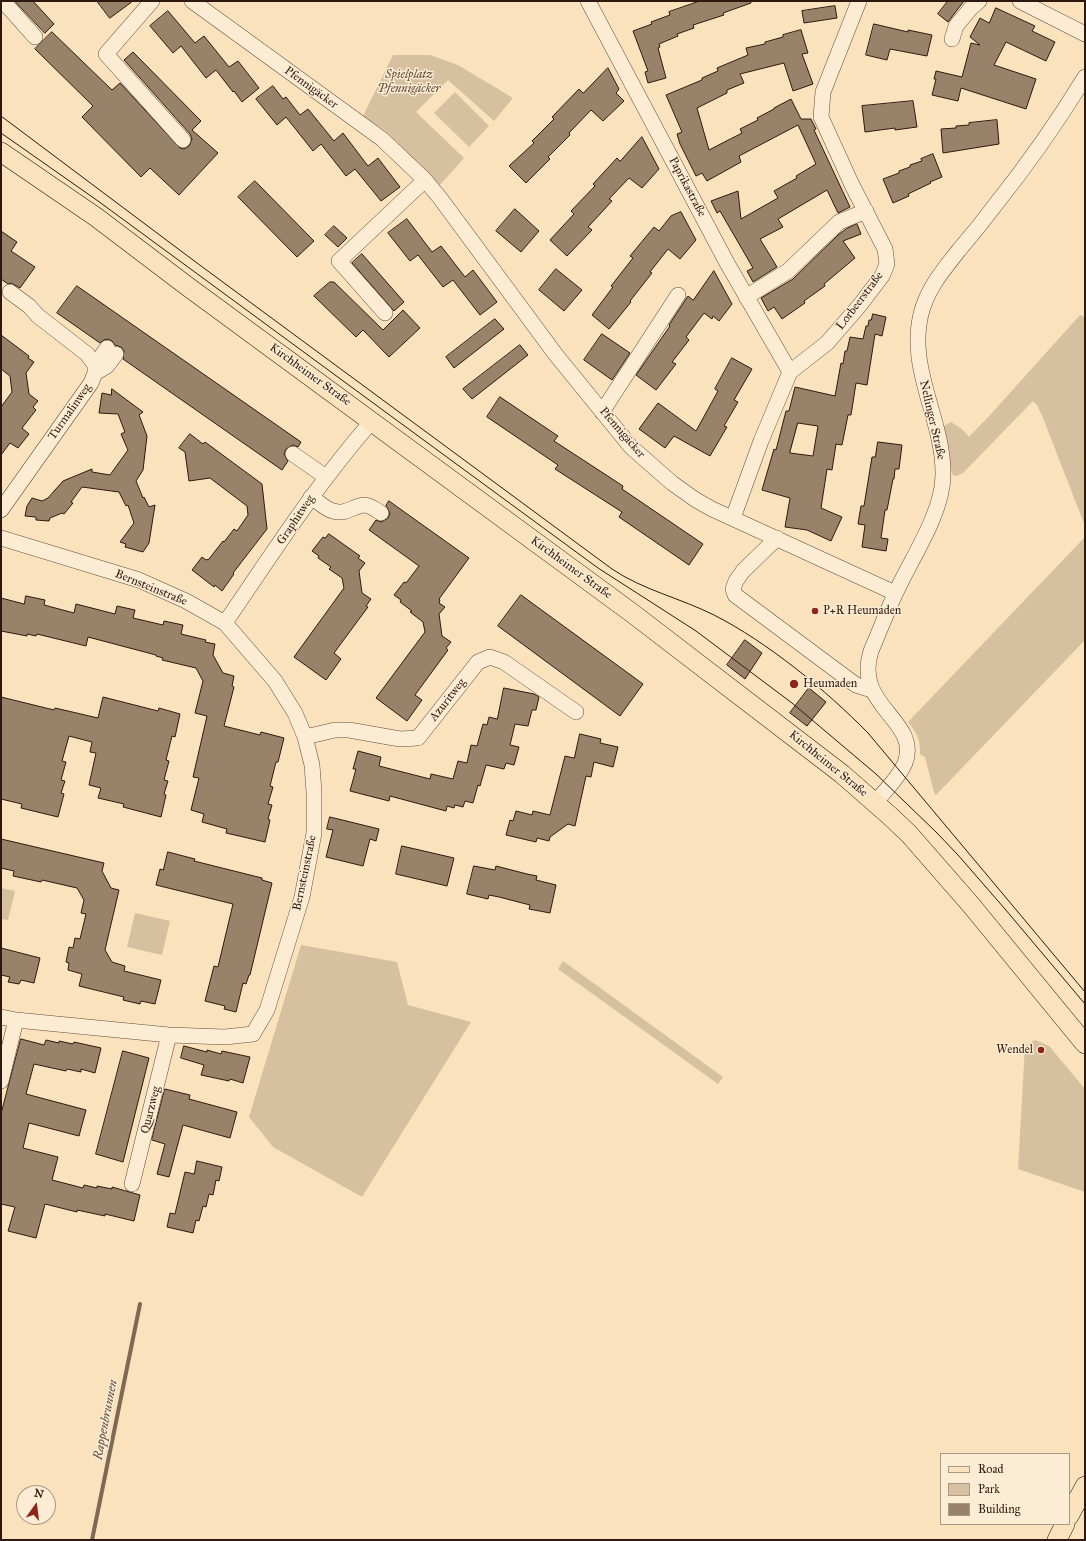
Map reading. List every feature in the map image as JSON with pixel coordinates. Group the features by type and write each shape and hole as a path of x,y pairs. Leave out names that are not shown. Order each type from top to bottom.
{"main road":[{"name":"Kirchheimer Straße","path":"1,152 96,217 187,286 658,632 804,744 875,802 909,834 1085,1044"},
{"path":"1070,1514 1085,1486"},
{"path":"1057,1540 1064,1525"}],"street":[{"path":"3,1 35,36"},
{"path":"152,1 106,54 183,140"},
{"name":"Pfennigäcker","path":"192,1 382,139 425,180 440,198 556,355 631,447 661,474 696,500 895,593"},
{"name":"Paprikastraße","path":"588,1 727,263 790,372"},
{"name":"Lorbeerstraße","path":"733,518 790,372 827,343 860,305 882,276 887,264 885,249 821,117 823,92 859,1"},
{"path":"952,39 956,26 970,8 979,1"},
{"path":"1020,1 1085,34"},
{"name":"Nellinger Straße","path":"875,802 903,767 908,749 902,731 877,699 872,690 868,678 869,656 895,593 936,509 943,484 941,449 918,361 917,335 923,307 934,281 1016,177 1059,119 1085,77"},
{"path":"385,313 339,262 425,180"},
{"path":"746,297 788,271 839,222 866,211"},
{"path":"10,292 87,354 95,369 107,366 112,351"},
{"path":"602,412 678,295"},
{"name":"Turmalinweg","path":"1,510 91,383 95,369"},
{"name":"Graphitweg","path":"225,623 326,477 372,421"},
{"path":"293,454 326,477"},
{"path":"312,497 331,510 340,512 351,510 363,505 372,507 381,513"},
{"name":"Bernsteinstraße","path":"1,538 139,580 186,601 225,623 275,681 295,713 305,737 312,765 314,792 314,833 302,897 267,1010 252,1034 225,1038 170,1035 16,1020 1,1017"},
{"path":"778,538 738,578 733,589 735,595 856,685 872,690"},
{"name":"Azuritweg","path":"305,737 335,730 349,730 400,739 418,738 478,662 490,657 504,662 576,712"},
{"path":"1,1081 16,1020"},
{"name":"Quarzweg","path":"132,1184 170,1035"}],"green space":[{"name":"Spielplatz Pfennigäcker","path":"393,55 430,55 458,65 513,98 494,121 448,80 416,112 464,158 439,186 386,131 363,116"},
{"path":"455,92 489,126 469,147 434,113"},
{"path":"1080,315 1085,317 1085,526 1043,418 1037,405 1033,401 964,472 957,476 953,475 951,471 942,427 951,422 962,429 969,437"},
{"path":"1085,537 1085,640 936,795 925,757 920,754 920,745 917,736 908,722"},
{"path":"1,888 15,891 8,920 1,919"},
{"path":"135,913 170,921 162,955 127,947"},
{"path":"301,945 397,962 408,1005 471,1022 362,1197 273,1147 249,1117"},
{"path":"563,961 723,1077 718,1084 558,969"},
{"path":"1035,1040 1049,1046 1085,1089 1085,1192 1018,1169 1025,1046"}],"building":[{"path":"15,1 33,1 54,24 45,33"},
{"path":"97,1 133,1 110,18"},
{"path":"700,1 751,1 751,3 723,13 724,15 693,25 694,28 677,34 678,36 659,44 660,47 658,48 666,78 648,83 645,72 648,71 633,31 670,15 669,12"},
{"path":"948,1 964,1 948,22 938,14"},
{"path":"835,6 837,18 804,23 802,11"},
{"path":"996,8 1035,26 1032,31 1055,42 1046,61 1006,42 994,65 1036,79 1026,109 961,88 958,101 932,95 936,79 934,79 936,71 962,77 971,43 980,45 970,37 980,18 989,23"},
{"path":"168,11 195,43 204,36 229,67 238,61 259,88 242,102 216,70 206,78 181,46 173,53 150,26"},
{"path":"874,24 908,32 908,30 932,35 927,56 890,49 887,60 866,55"},
{"path":"801,30 808,53 802,54 813,84 793,91 784,63 740,74 744,83 727,90 727,93 697,108 709,150 742,133 740,129 758,120 757,118 791,99 801,119 811,119 816,129 814,130 850,207 838,213 827,190 778,219 783,227 760,239 777,267 753,282 747,271 753,268 720,211 717,213 711,201 738,191 741,219 778,198 774,191 797,178 796,176 816,164 798,125 739,156 741,162 707,181 702,173 696,176 680,144 677,134 682,132 666,95 702,80 702,78 718,71 717,68 748,55 746,48 765,44 765,42 783,37 783,35"},
{"path":"52,32 112,90 120,83 180,148 184,149 189,146 192,139 190,134 124,60 133,52 201,121 192,130 218,153 179,195 150,168 141,177 82,117 93,106 35,49"},
{"path":"608,68 619,89 616,93 624,101 603,121 591,110 569,133 570,135 548,157 550,159 526,183 509,166 534,143 532,141 554,119 552,117 579,89 583,93"},
{"path":"273,86 283,99 286,97 300,115 308,109 334,141 343,133 368,166 378,158 400,187 381,201 355,169 346,176 321,144 313,151 286,117 277,125 256,99"},
{"path":"913,101 917,127 865,132 862,106"},
{"path":"997,120 999,144 943,153 941,129 956,128 956,126 969,125 969,123"},
{"path":"642,137 659,169 642,188 629,178 609,199 612,201 588,227 592,230 567,256 550,240 574,214 571,211 595,186 593,184 617,158 620,161"},
{"path":"933,154 942,177 908,194 909,196 893,203 883,179 899,173 899,171 922,161 921,159"},
{"path":"255,181 314,241 297,257 238,197"},
{"path":"515,209 539,231 521,252 496,231"},
{"path":"681,212 696,240 680,259 668,249 650,272 652,273 630,301 631,302 609,329 592,315 613,287 611,286 633,258 630,256 654,227 659,231 671,216"},
{"path":"407,219 432,252 441,246 465,277 473,270 497,302 480,315 453,280 443,287 418,255 410,261 388,233"},
{"path":"857,224 861,234 843,241 855,258 824,284 825,286 804,301 805,303 782,319 774,307 768,311 761,298 793,279 838,235"},
{"path":"334,226 347,238 338,247 325,235"},
{"path":"1,231 17,242 11,251 35,267 20,288 11,283 8,284 1,279"},
{"path":"362,254 404,302 394,311 352,263"},
{"path":"556,269 582,290 564,311 539,290"},
{"path":"714,271 732,304 719,321 713,316 712,319 704,313 686,337 689,340 672,362 676,364 656,390 636,375 670,326 669,325 688,296 693,300"},
{"path":"330,282 334,282 383,330 403,310 420,328 389,357 363,330 356,337 314,296"},
{"path":"77,286 301,442 298,447 293,445 286,449 284,454 288,461 282,470 123,359 124,351 121,347 115,345 108,339 100,343 57,313"},
{"path":"873,314 886,317 882,336 875,334 867,385 856,383 851,415 848,415 842,445 836,444 832,470 827,469 821,508 842,517 831,541 807,530 785,527 790,498 762,490 774,449 776,450 786,411 789,411 795,387 835,396 841,363 843,364 845,351 847,351 850,337 863,339 866,326 868,326 869,320 871,320","holes":["798,423 818,426 813,456 790,453"]},
{"path":"495,319 504,329 454,368 446,357"},
{"path":"602,334 630,353 612,380 584,360"},
{"path":"1,335 29,356 28,358 34,362 26,373 29,394 38,401 33,407 36,410 22,428 29,434 18,448 10,443 1,455 1,407 12,392 10,376 1,369"},
{"path":"520,345 528,355 472,399 463,389"},
{"path":"732,358 752,369 734,400 738,402 724,426 727,427 710,456 674,436 665,448 639,429 658,403 696,431 718,391 715,389"},
{"path":"112,389 143,412 139,415 147,436 143,470 136,481 143,498 144,497 149,507 155,505 149,543 143,552 125,547 126,544 120,542 134,523 128,505 126,506 119,492 82,487 71,502 73,503 64,514 62,513 50,518 49,521 36,520 36,517 25,516 27,506 32,498 42,501 48,498 63,481 92,469 92,472 110,475 128,450 121,434 125,432 118,414 99,413 102,393 111,395"},
{"path":"500,397 558,436 554,441 623,486 622,489 703,544 689,565 619,517 622,512 555,469 558,465 487,417"},
{"path":"190,434 203,444 205,442 262,484 267,529 233,573 234,574 222,591 215,585 214,587 192,570 202,557 206,560 209,559 234,529 237,531 248,515 247,506 210,478 189,481 185,452 179,448"},
{"path":"878,442 902,445 899,469 895,469 887,510 885,510 881,538 888,539 886,551 862,547 865,525 858,524 861,506 864,506 872,457 875,457"},
{"path":"389,501 469,558 439,599 439,603 445,607 439,614 442,636 451,642 446,648 448,650 415,695 422,700 407,721 376,698 425,632 423,622 410,612 412,611 400,602 401,600 394,595 404,582 406,583 419,566 369,530 376,520 381,522 388,518 390,513 386,506"},
{"path":"329,534 360,556 358,558 365,563 359,571 362,593 371,599 366,606 368,607 334,653 341,659 326,680 294,657 344,588 342,578 329,569 331,567 318,558 319,556 312,551 323,537 325,538"},
{"path":"521,595 643,684 620,716 498,626"},
{"path":"26,596 45,600 44,605 74,613 76,604 115,614 117,606 135,610 133,618 163,625 164,621 183,625 181,634 206,640 205,642 215,644 213,655 223,673 234,676 232,686 234,687 224,726 260,735 261,732 284,738 270,786 273,787 268,804 272,805 268,819 270,820 265,842 226,833 227,829 202,822 204,814 191,810 199,778 193,777 207,716 195,713 203,681 196,668 162,660 163,658 156,655 88,637 86,646 37,634 36,636 27,634 27,636 1,631 1,598 24,604"},
{"path":"745,640 762,653 745,679 727,665"},
{"path":"504,688 534,694 539,697 536,710 532,710 528,726 515,724 510,745 519,747 514,765 506,763 504,769 486,765 473,803 465,801 463,807 455,805 454,808 447,806 446,811 390,796 389,801 350,791 356,769 353,769 358,751 381,757 379,766 430,779 431,774 453,779 458,761 467,763 471,745 477,746 483,724 487,725 489,717 497,719"},
{"path":"809,688 826,702 807,726 790,713"},
{"path":"1,697 54,710 55,708 98,718 103,697 158,711 159,708 180,714 175,737 172,736 166,760 169,761 164,780 168,781 164,794 166,795 161,817 123,807 124,804 98,798 101,788 89,785 96,753 90,752 92,742 69,736 62,761 66,762 61,780 65,781 61,793 64,794 58,817 21,808 22,804 1,799"},
{"path":"580,734 601,739 600,743 618,747 613,767 594,762 591,777 586,776 575,826 568,824 550,837 549,841 537,838 536,842 506,835 510,820 513,821 516,811 532,815 533,811 550,815 565,756 574,758"},
{"path":"330,817 379,829 376,841 370,839 363,866 326,857 333,830 327,829"},
{"path":"1,839 104,863 102,871 111,888 119,890 105,950 112,962 125,966 124,971 161,980 155,1004 141,1001 140,1004 123,1000 124,997 79,986 82,974 68,970 69,963 66,962 69,947 73,948 75,938 80,939 86,914 81,913 84,900 77,888 42,880 41,882 13,876 14,871 1,868"},
{"path":"402,846 454,858 447,886 396,874"},
{"path":"168,852 195,859 194,861 262,878 262,880 272,883 250,975 246,984 243,983 236,1012 224,1009 225,1006 205,1001 214,966 218,967 233,904 156,885 160,869 163,870"},
{"path":"474,866 495,870 496,866 537,876 536,880 556,885 550,913 529,909 530,905 499,897 489,895 488,899 467,894"},
{"path":"1,948 40,958 34,983 21,980 19,984 8,982 10,977 1,975"},
{"path":"21,1039 44,1045 46,1040 73,1044 74,1042 101,1048 95,1073 81,1069 81,1072 67,1069 66,1071 34,1064 26,1094 86,1110 79,1136 29,1123 23,1148 58,1157 52,1180 83,1188 84,1185 97,1188 97,1186 112,1189 112,1187 140,1195 134,1221 105,1214 105,1216 77,1210 77,1212 45,1204 36,1238 8,1231 15,1207 1,1204 1,1114"},
{"path":"184,1046 207,1052 207,1050 221,1054 222,1051 250,1057 243,1083 230,1079 229,1081 201,1075 204,1065 181,1058"},
{"path":"123,1051 149,1058 123,1162 96,1154"},
{"path":"165,1089 190,1095 189,1099 237,1112 230,1138 183,1125 169,1177 157,1174 165,1144 152,1140"},
{"path":"197,1161 222,1167 219,1181 216,1180 213,1195 209,1194 206,1207 203,1206 199,1221 196,1220 193,1233 167,1227 170,1213 175,1214 185,1172 194,1174"}],"waterway":[{"name":"Rappenbrunnen","path":"92,1540 140,1304"}],"tram line":[{"path":"1,116 197,263 612,569 636,583 701,609 734,626 775,653 815,684 868,733 1085,992"},
{"path":"1,133 98,201 598,568 696,631 792,703 876,774 937,833 1005,909 1085,1004"}],"place":[{"name":"P+R Heumaden","path":"815,611"},
{"name":"Heumaden","path":"794,684"},
{"name":"Wendel","path":"1041,1050"}]}
